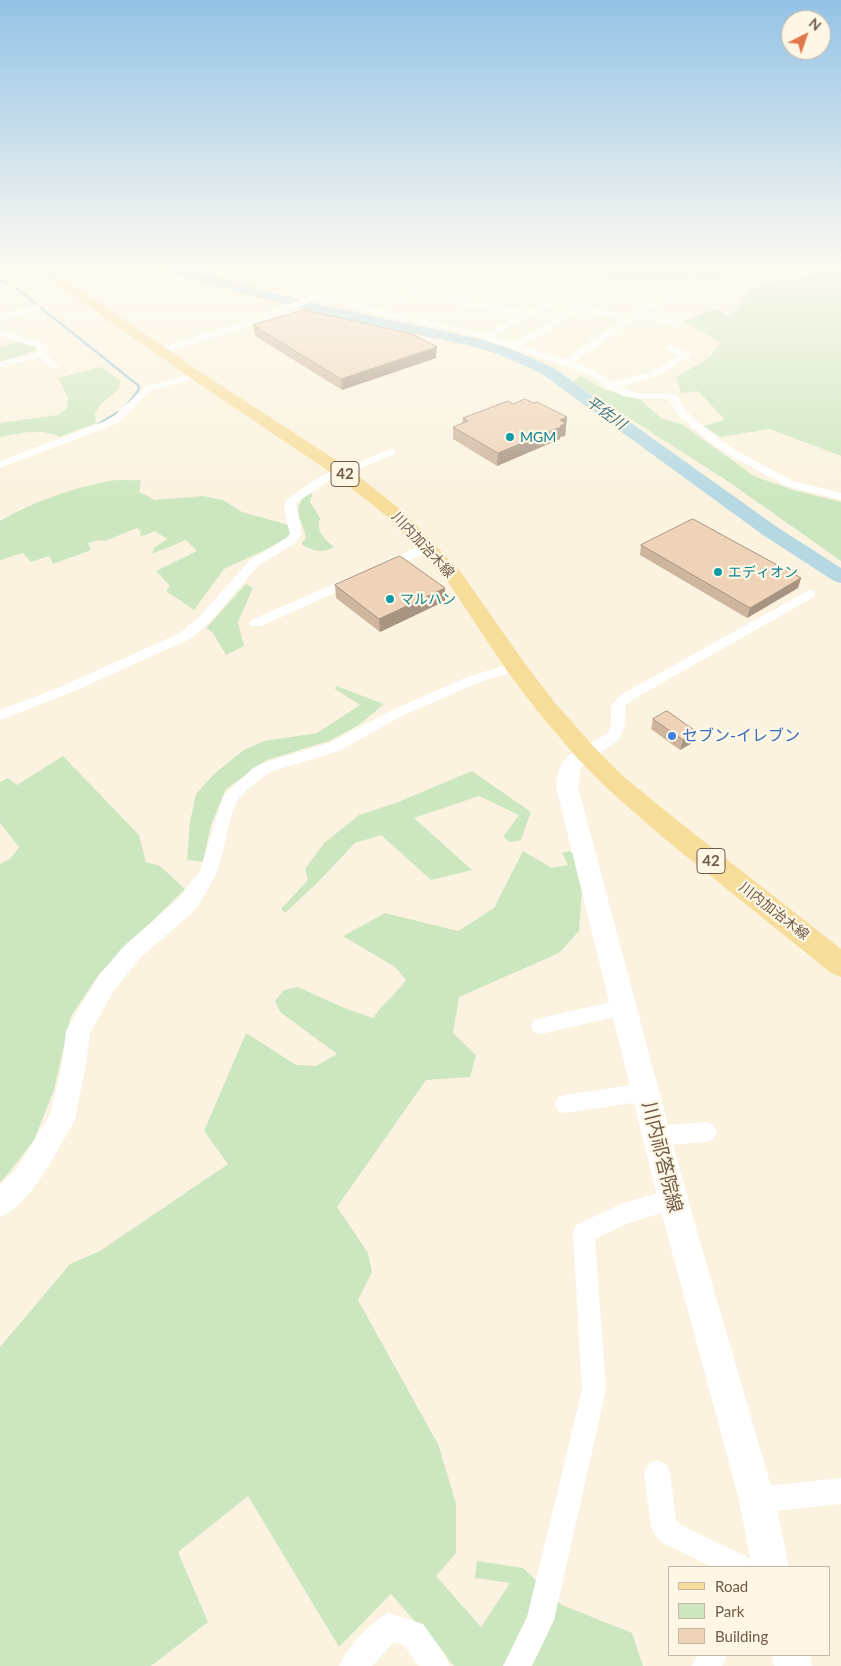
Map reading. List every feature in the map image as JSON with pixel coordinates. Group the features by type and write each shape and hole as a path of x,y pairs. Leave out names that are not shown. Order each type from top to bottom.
{"main road":[{"name":"川内加治木線","path":"153,345 342,472 394,513 453,575 515,666 547,708 586,753 618,784 669,828 841,965"},
{"name":"川内祁答院線","path":"586,753 575,757 568,772 567,787 673,1200 757,1500 772,1566"}],"street":[{"path":"0,365 27,359 41,353 44,347 37,345"},
{"path":"161,350 178,345"},
{"path":"511,345 591,372 611,386 627,394 672,396 684,415 716,442 735,454 790,484 841,497"},
{"path":"565,362 572,360 591,345"},
{"path":"611,386 656,373 687,354 669,348"},
{"path":"41,353 54,366"},
{"path":"0,465 118,418 149,388 197,376"},
{"path":"0,715 65,690 185,636 204,620 254,563 290,541 296,534 290,502 299,494 342,472 391,452"},
{"path":"256,623 428,547"},
{"path":"586,753 615,738 620,728 618,706 627,697 809,594"},
{"path":"0,1204 25,1178 62,1119 74,1064 78,1031 105,985 131,953 188,903 208,873 229,800 258,772 268,767 334,747 397,712 470,681 515,666"},
{"path":"541,1026 624,1007"},
{"path":"564,1104 646,1092"},
{"path":"657,1136 707,1132"},
{"path":"517,1666 540,1620 594,1390 584,1233 623,1214 673,1200"},
{"path":"657,1473 664,1526 672,1534 738,1566"},
{"path":"757,1500 841,1491"},
{"path":"353,1666 389,1627 413,1634 436,1666"}],"green space":[{"path":"8,345 28,345 36,347 35,351 0,362 0,347"},
{"path":"719,345 841,345 841,456 770,429 720,437 704,426 725,420 698,391 681,393 676,377 709,358"},
{"path":"101,367 120,380 119,389 101,404 95,413 96,423 59,437 45,432 37,432 0,437 0,423 58,415 67,408 68,397 58,378"},
{"path":"581,376 603,389 640,399 661,418 683,425 754,476 793,490 841,502 841,561 729,482 573,382"},
{"path":"113,480 141,480 139,492 155,500 203,496 223,500 242,512 289,525 291,534 282,542 224,569 194,610 166,591 170,586 156,571 197,551 186,540 152,554 154,548 167,539 155,531 140,537 141,531 137,528 105,541 98,540 88,543 91,550 53,564 49,556 31,562 23,553 0,560 0,521 12,514 39,502 95,484"},
{"path":"310,491 312,495 310,502 320,518 320,531 324,538 334,547 321,551 301,544 306,538 298,508"},
{"path":"246,584 253,588 238,622 244,646 226,655 213,633 206,628"},
{"path":"336,686 384,704 359,725 329,741 267,760 226,789 211,825 203,862 187,860 190,822 196,794 215,773 244,750 264,741 317,733 360,705 335,689"},
{"path":"63,756 139,835 146,862 160,866 185,889 100,973 71,1016 54,1090 34,1140 0,1182 0,864 11,858 19,847 0,823 0,782 8,778 17,785"},
{"path":"472,771 531,812 521,840 510,842 503,837 519,815 479,796 414,818 472,870 431,880 381,835 355,843 285,913 281,909 308,880 305,869 324,843 359,815 396,803"},
{"path":"523,851 552,868 568,865 562,853 569,851 579,856 583,878 579,931 559,953 459,997 453,1033 476,1055 470,1077 426,1080 337,1207 368,1253 372,1272 358,1300 438,1444 456,1503 456,1553 436,1576 481,1627 510,1583 475,1578 477,1561 523,1568 562,1605 632,1633 643,1666 454,1666 391,1594 339,1647 248,1496 178,1552 208,1622 151,1666 0,1666 0,1347 70,1264 100,1251 228,1164 204,1131 246,1033 296,1065 316,1066 337,1054 280,1012 275,1001 284,990 298,987 344,1008 373,1018 406,980 395,967 343,936 385,913 458,931 494,908"}],"building":[{"path":"285,345 433,345 437,347 341,379"},
{"name":"MGM","path":"525,399 533,403 537,402 567,417 560,420 566,423 561,427 498,453 453,427 468,421 463,418 508,401 513,404"},
{"name":"エディオン","path":"693,519 801,578 750,608 641,545"},
{"name":"マルハン","path":"400,556 445,588 379,619 335,585"},
{"path":"667,711 697,732 683,740 653,719"}],"waterway":[{"path":"87,345 139,386 138,391 126,406"},
{"name":"平佐川","path":"484,345 506,352 548,371 770,531 841,577"},
{"path":"97,425 118,412"}],"place":[{"name":"MGM","path":"510,437"},
{"name":"エディオン","path":"718,572"},
{"name":"マルハン","path":"390,599"},
{"name":"セブン-イレブン","path":"672,736"}]}
